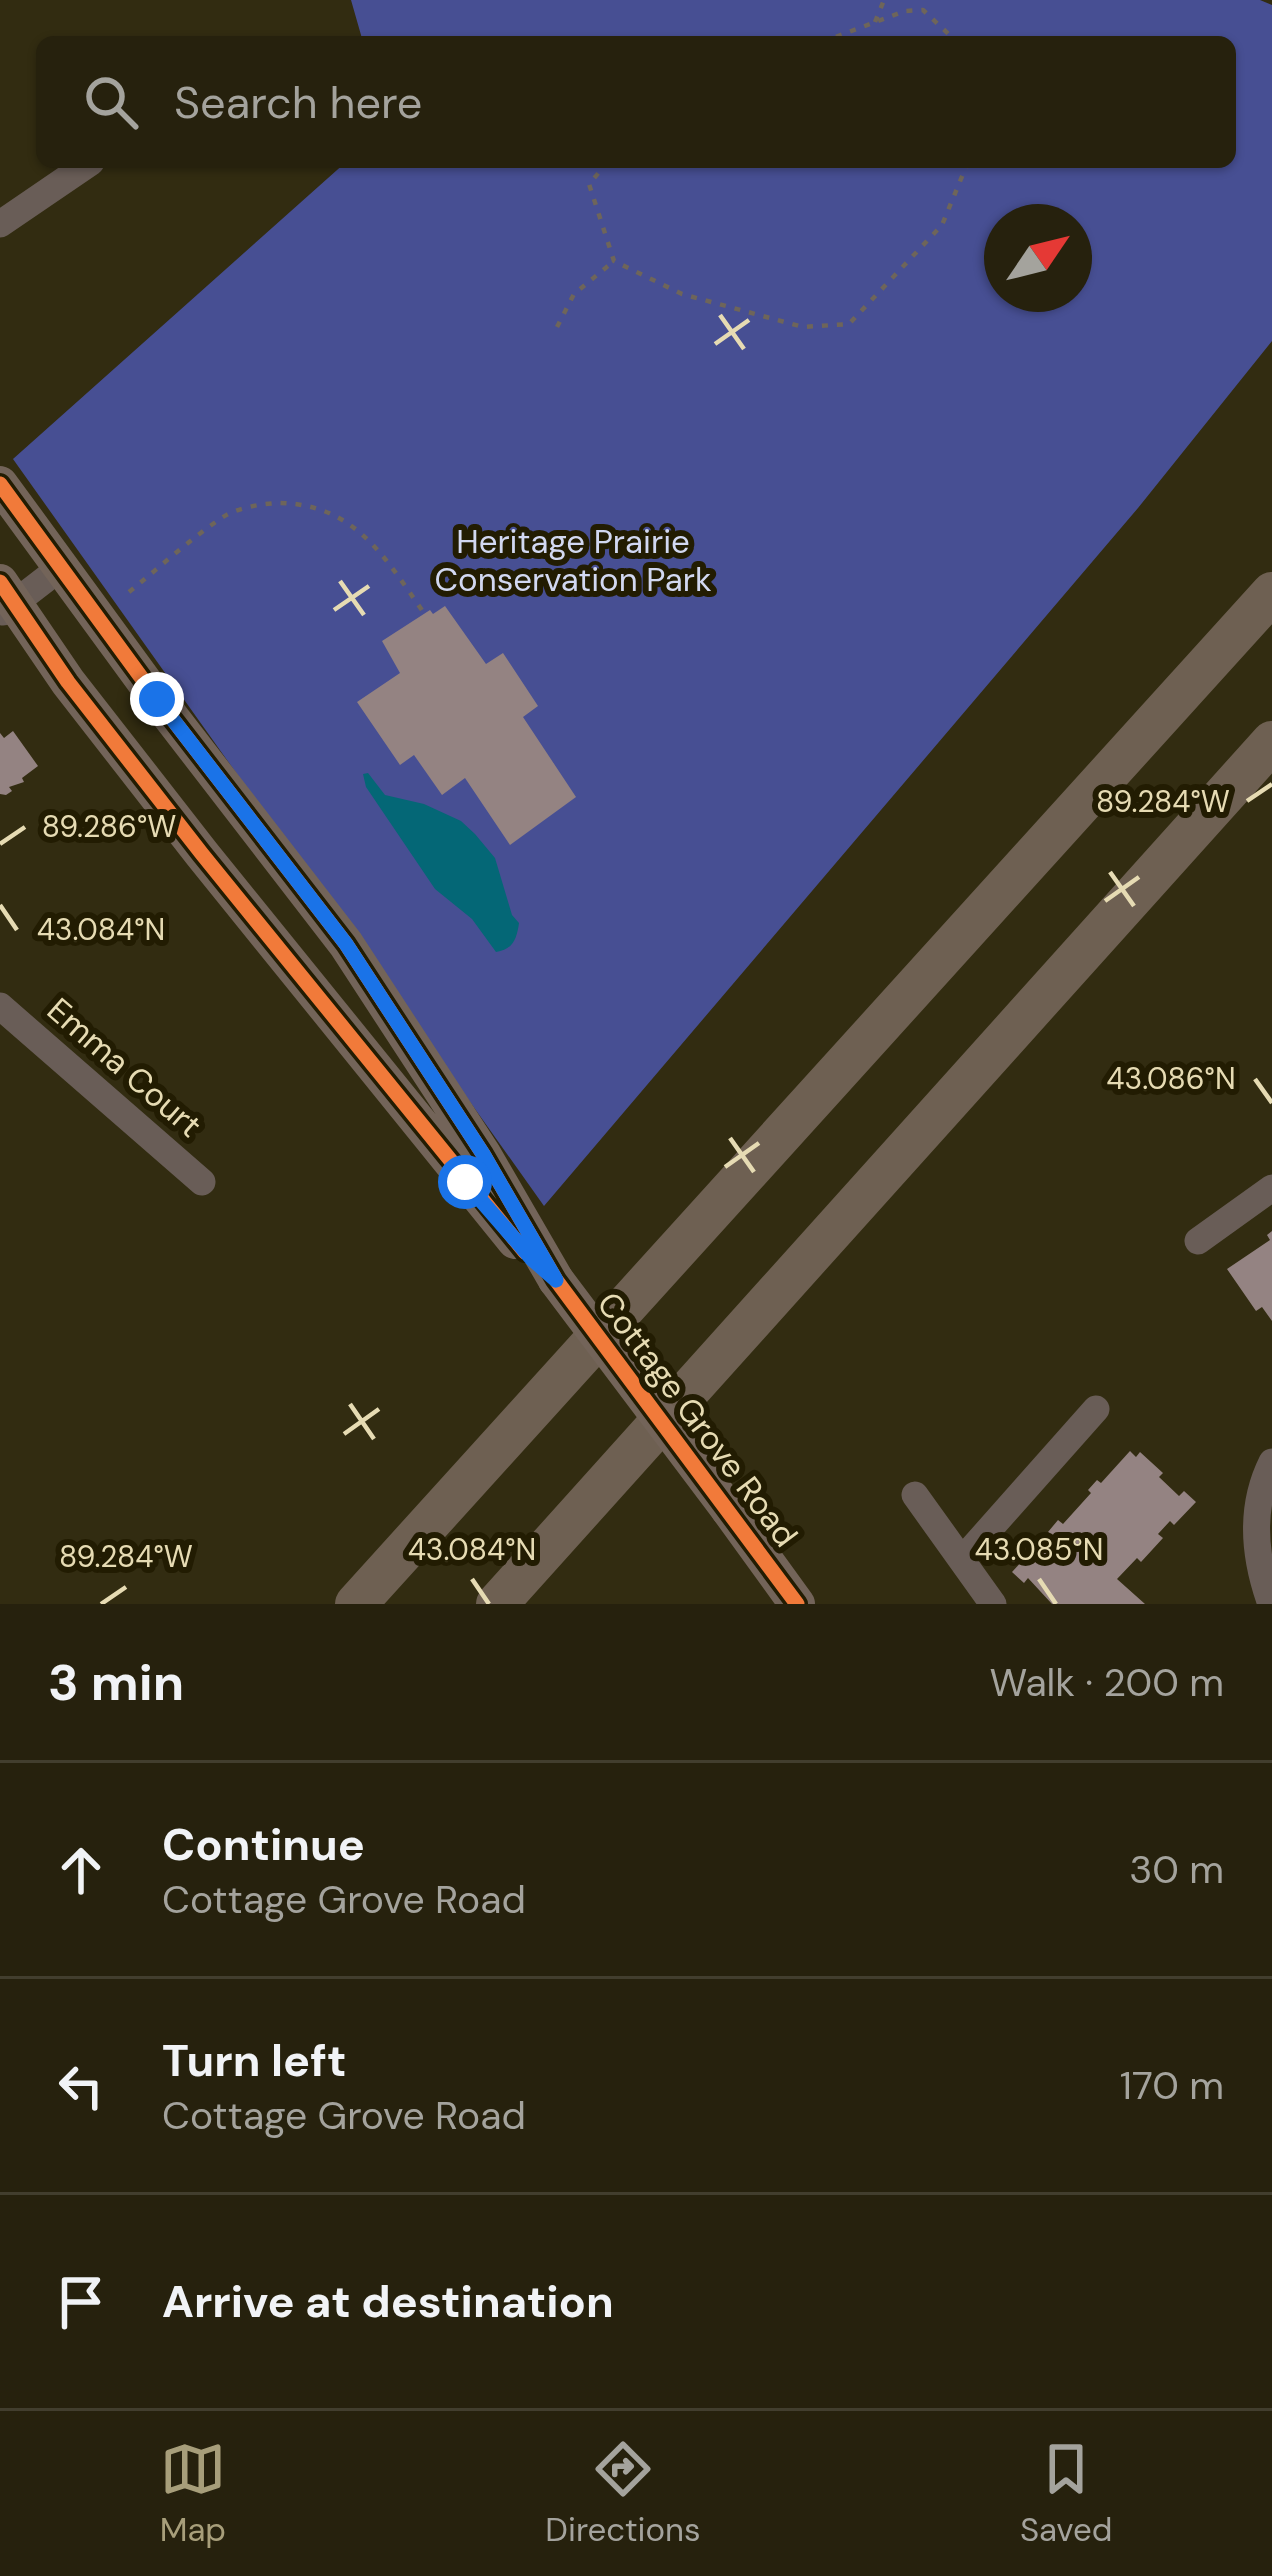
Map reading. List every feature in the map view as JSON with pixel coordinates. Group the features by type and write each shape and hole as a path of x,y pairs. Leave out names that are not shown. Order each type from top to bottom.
{"highway":[{"path":"356,1604 1272,593"},
{"path":"497,1604 1272,742"}],"main road":[{"name":"Cottage Grove Road","path":"0,484 346,944 483,1154 556,1280 796,1601"},
{"name":"Cottage Grove Road","path":"5,600 465,1182 521,1248 556,1280"}],"street":[{"path":"0,224 82,168"},
{"path":"5,600 60,568"},
{"name":"Emma Court","path":"0,1006 202,1182"},
{"path":"1198,1240 1272,1188"},
{"path":"962,1560 1096,1409"},
{"path":"1271,1604 1261,1576 1254,1517 1272,1462"},
{"path":"915,1495 993,1604"}],"path":[{"path":"873,26 884,0"},
{"path":"841,36 905,11 923,10 951,36"},
{"path":"603,168 589,184 614,261 682,294 803,327 849,324 942,225 966,168"},
{"path":"557,327 574,294 614,261"},
{"path":"129,592 227,514 267,504 307,503 344,518 367,537 424,614"}],"green space":[{"name":"Heritage Prairie Conservation Park","path":"351,0 1260,0 1272,5 1272,341 1138,508 544,1206 13,459 339,168 1236,168 1236,36 361,36"}],"shaded area":[{"path":"368,773 385,795 424,804 461,821 495,858 512,915 519,923 510,946 496,952 472,919 435,889 366,787 363,774"}],"building":[{"path":"445,606 486,664 503,653 538,706 523,717 576,797 510,845 465,778 442,795 414,755 400,765 357,702 400,673 382,641 430,610 433,614"},
{"path":"13,731 38,766 22,778 24,782 9,787 12,791 6,795 0,794 0,733 4,738"},
{"path":"1272,1231 1272,1321 1262,1307 1256,1311 1227,1269 1270,1240 1267,1235"},
{"path":"1130,1451 1136,1457 1140,1452 1163,1473 1159,1477 1179,1496 1184,1491 1196,1502 1158,1534 1163,1538 1141,1562 1137,1558 1117,1579 1145,1604 1052,1604 1028,1578 1024,1583 1012,1572 1023,1560 1027,1564 1052,1536 1048,1532 1058,1520 1063,1524 1097,1480 1101,1483"}],"cycle path":[{"path":"0,484 157,699 346,944 483,1154 556,1280 797,1604"},
{"path":"0,582 68,682 202,854 525,1252"}],"route":[{"path":"157,699 346,944 483,1154 556,1280 465,1182"}]}
